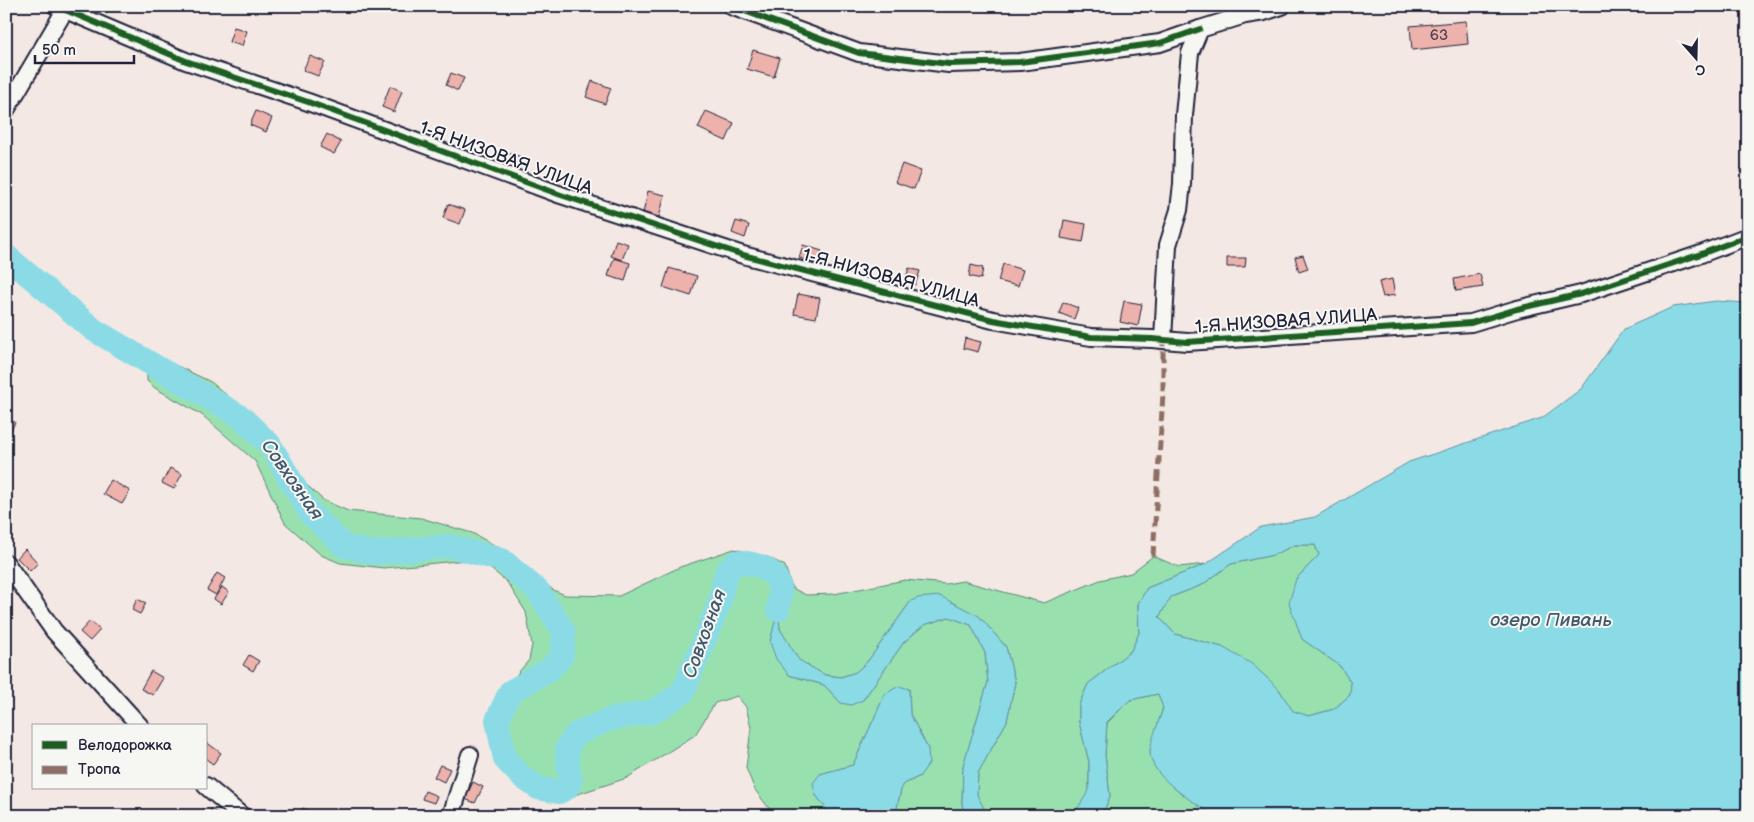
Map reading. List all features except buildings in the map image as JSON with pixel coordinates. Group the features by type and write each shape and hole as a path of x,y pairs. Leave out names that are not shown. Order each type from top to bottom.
{"street":[{"path":"731,6 859,53 949,64 1020,62 1160,43 1245,15 1264,12 1282,6"},
{"path":"6,110 61,8"},
{"name":"1-Я НИЗОВАЯ УЛИЦА","path":"61,8 186,61 308,102 561,195 743,254 993,320 1091,337 1196,341 1471,323 1517,309 1581,294 1701,254 1748,236"},
{"path":"1163,340 1168,245 1180,210 1184,115 1190,53 1200,29"},
{"path":"6,563 54,630 138,724"},
{"path":"451,816 470,755"},
{"path":"208,788 242,816"}],"green space":[{"path":"169,362 211,382 246,411 273,441 297,476 323,500 348,511 421,518 472,533 509,553 553,590 565,595 619,596 680,567 734,549 768,557 785,566 792,588 806,595 834,594 905,580 946,584 963,581 1044,603 1100,580 1131,573 1153,556 1179,567 1206,564 1147,588 1138,604 1139,633 1131,651 1088,684 1079,705 1079,722 1089,762 1089,791 1073,816 987,816 977,795 978,773 1007,721 1015,682 1006,647 979,616 911,601 868,661 856,672 841,677 825,675 799,661 780,629 778,611 770,642 789,675 824,685 841,703 863,700 904,642 924,625 949,617 971,625 985,653 988,682 963,766 962,804 965,816 894,816 902,785 920,776 928,749 910,714 909,689 885,694 853,765 820,774 815,794 832,816 775,816 755,790 746,768 751,728 746,707 737,696 715,703 695,735 627,778 578,794 546,800 516,780 501,758 491,720 502,692 529,660 532,645 526,612 507,582 491,569 467,560 384,568 340,563 321,555 285,523 255,461 202,415 155,388 147,381 147,373 153,364"},
{"path":"1295,545 1315,545 1319,555 1296,579 1302,639 1340,666 1351,683 1350,695 1334,709 1309,716 1293,712 1278,688 1222,647 1175,634 1159,617 1171,597 1202,585 1231,564 1273,555"},
{"path":"1158,694 1163,707 1150,752 1174,788 1214,816 1102,816 1110,796 1105,755 1107,723 1130,700"}],"water":[{"name":"озеро Пивань","path":"1716,301 1748,303 1748,816 1214,816 1175,789 1157,771 1152,762 1150,748 1163,708 1158,694 1130,700 1107,722 1105,755 1110,796 1102,816 1073,816 1089,790 1089,762 1079,722 1079,705 1088,684 1131,651 1139,633 1138,604 1147,588 1206,564 1261,527 1315,517 1409,462 1542,418 1581,389 1624,329 1673,307","holes":["1295,545 1315,545 1319,555 1296,579 1289,603 1302,639 1340,666 1351,683 1350,695 1334,709 1309,716 1293,711 1278,688 1252,664 1222,647 1175,634 1159,617 1171,597 1202,585 1231,564 1273,555"]},
{"path":"940,596 979,616 1006,647 1015,682 1007,721 978,773 977,795 988,816 965,816 962,804 963,766 988,682 985,653 971,625 949,617 924,625 904,642 863,700 851,705 841,703 824,685 789,675 776,659 770,642 778,609 780,629 799,660 825,675 841,677 856,672 868,661 911,601 918,598"},
{"path":"899,686 909,689 910,714 928,749 929,763 920,776 902,785 894,816 832,816 815,794 813,783 820,774 853,765 885,694"}],"waterway":[{"name":"Совхозная","path":"6,256 94,330 241,417 270,445 310,513 344,546 374,553 450,546 502,560 538,591 564,632 562,656 549,670 510,692 497,720 505,759 521,776 538,788 559,792 567,788 571,779 567,748 576,734 608,720 655,711 683,692 719,604 726,573 737,562 757,565 774,576 780,589 778,609"}],"marked path":[{"path":"1153,556 1163,394 1163,340"}],"cycle path":[{"path":"56,6 186,61 308,102 561,195 743,255 993,320 1091,337 1187,342 1471,323 1517,309 1581,294 1701,254 1748,236"},
{"path":"731,6 859,53 949,64 1020,62 1160,43 1200,29"}]}
